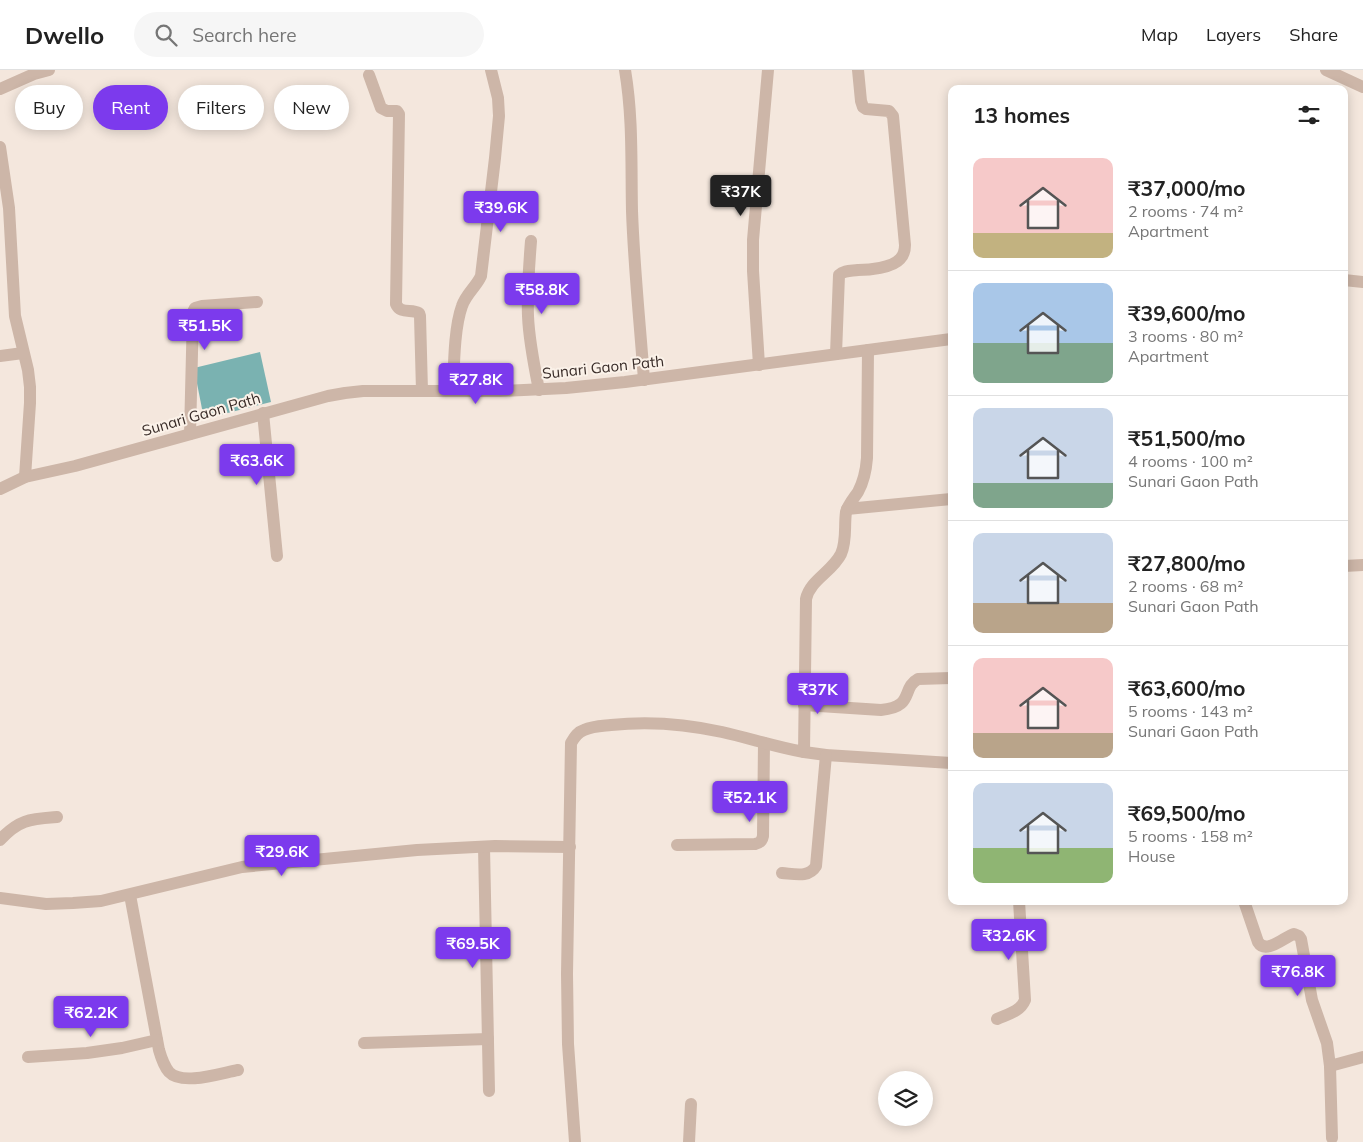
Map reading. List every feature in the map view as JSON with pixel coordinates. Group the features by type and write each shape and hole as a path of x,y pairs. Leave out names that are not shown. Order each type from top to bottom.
{"street":[{"path":"0,89 34,74 49,70"},
{"path":"453,391 459,315 467,295 481,276 488,222 499,116 498,98 491,70"},
{"path":"625,70 631,126 634,250 644,380"},
{"path":"759,365 753,240 768,70"},
{"path":"836,354 839,275 844,271 870,270 896,263 902,258 905,245 892,112 863,107 858,70"},
{"path":"1326,70 1363,87"},
{"path":"369,75 382,108 387,111 397,111 399,114 396,304 401,310 416,312 420,316 422,391"},
{"path":"0,147 9,208 15,316 28,370 30,387 25,478"},
{"path":"531,241 528,275 528,317 531,347 539,390"},
{"path":"1348,280 1363,282"},
{"path":"190,434 193,312 195,308 258,302"},
{"name":"Sunari Gaon Path","path":"0,489 25,478 345,392 539,390 644,380 948,339"},
{"path":"804,752 807,592 836,563 842,552 847,509 865,476 868,350"},
{"path":"0,356 23,353"},
{"path":"264,413 278,556"},
{"path":"847,509 948,499"},
{"path":"1348,566 1363,566"},
{"path":"804,705 889,709 898,706 904,701 914,681 918,679 948,678"},
{"path":"575,1142 568,1034 567,974 571,742 576,735 594,727 632,723 683,726 721,732 804,752 948,763"},
{"path":"676,845 755,844 762,840 764,743"},
{"path":"782,873 807,874 812,872 816,866 826,755"},
{"path":"0,840 9,830 21,823 33,819 58,817"},
{"path":"0,898 46,904 73,904 130,895 242,867 417,850 484,847 570,847"},
{"path":"484,847 489,1091"},
{"path":"130,895 157,1040 163,1062 169,1072 177,1077 195,1078 238,1070"},
{"path":"997,1019 1018,1010 1025,1000 1018,905"},
{"path":"1245,905 1260,946 1270,946 1294,934 1299,936 1312,1000 1327,1043 1330,1066 1332,1138"},
{"path":"364,1043 488,1039"},
{"path":"28,1058 87,1053 157,1040"},
{"path":"1330,1066 1363,1057"},
{"path":"689,1142 691,1104"}],"water":[{"path":"260,352 271,402 204,419 194,368"}]}
